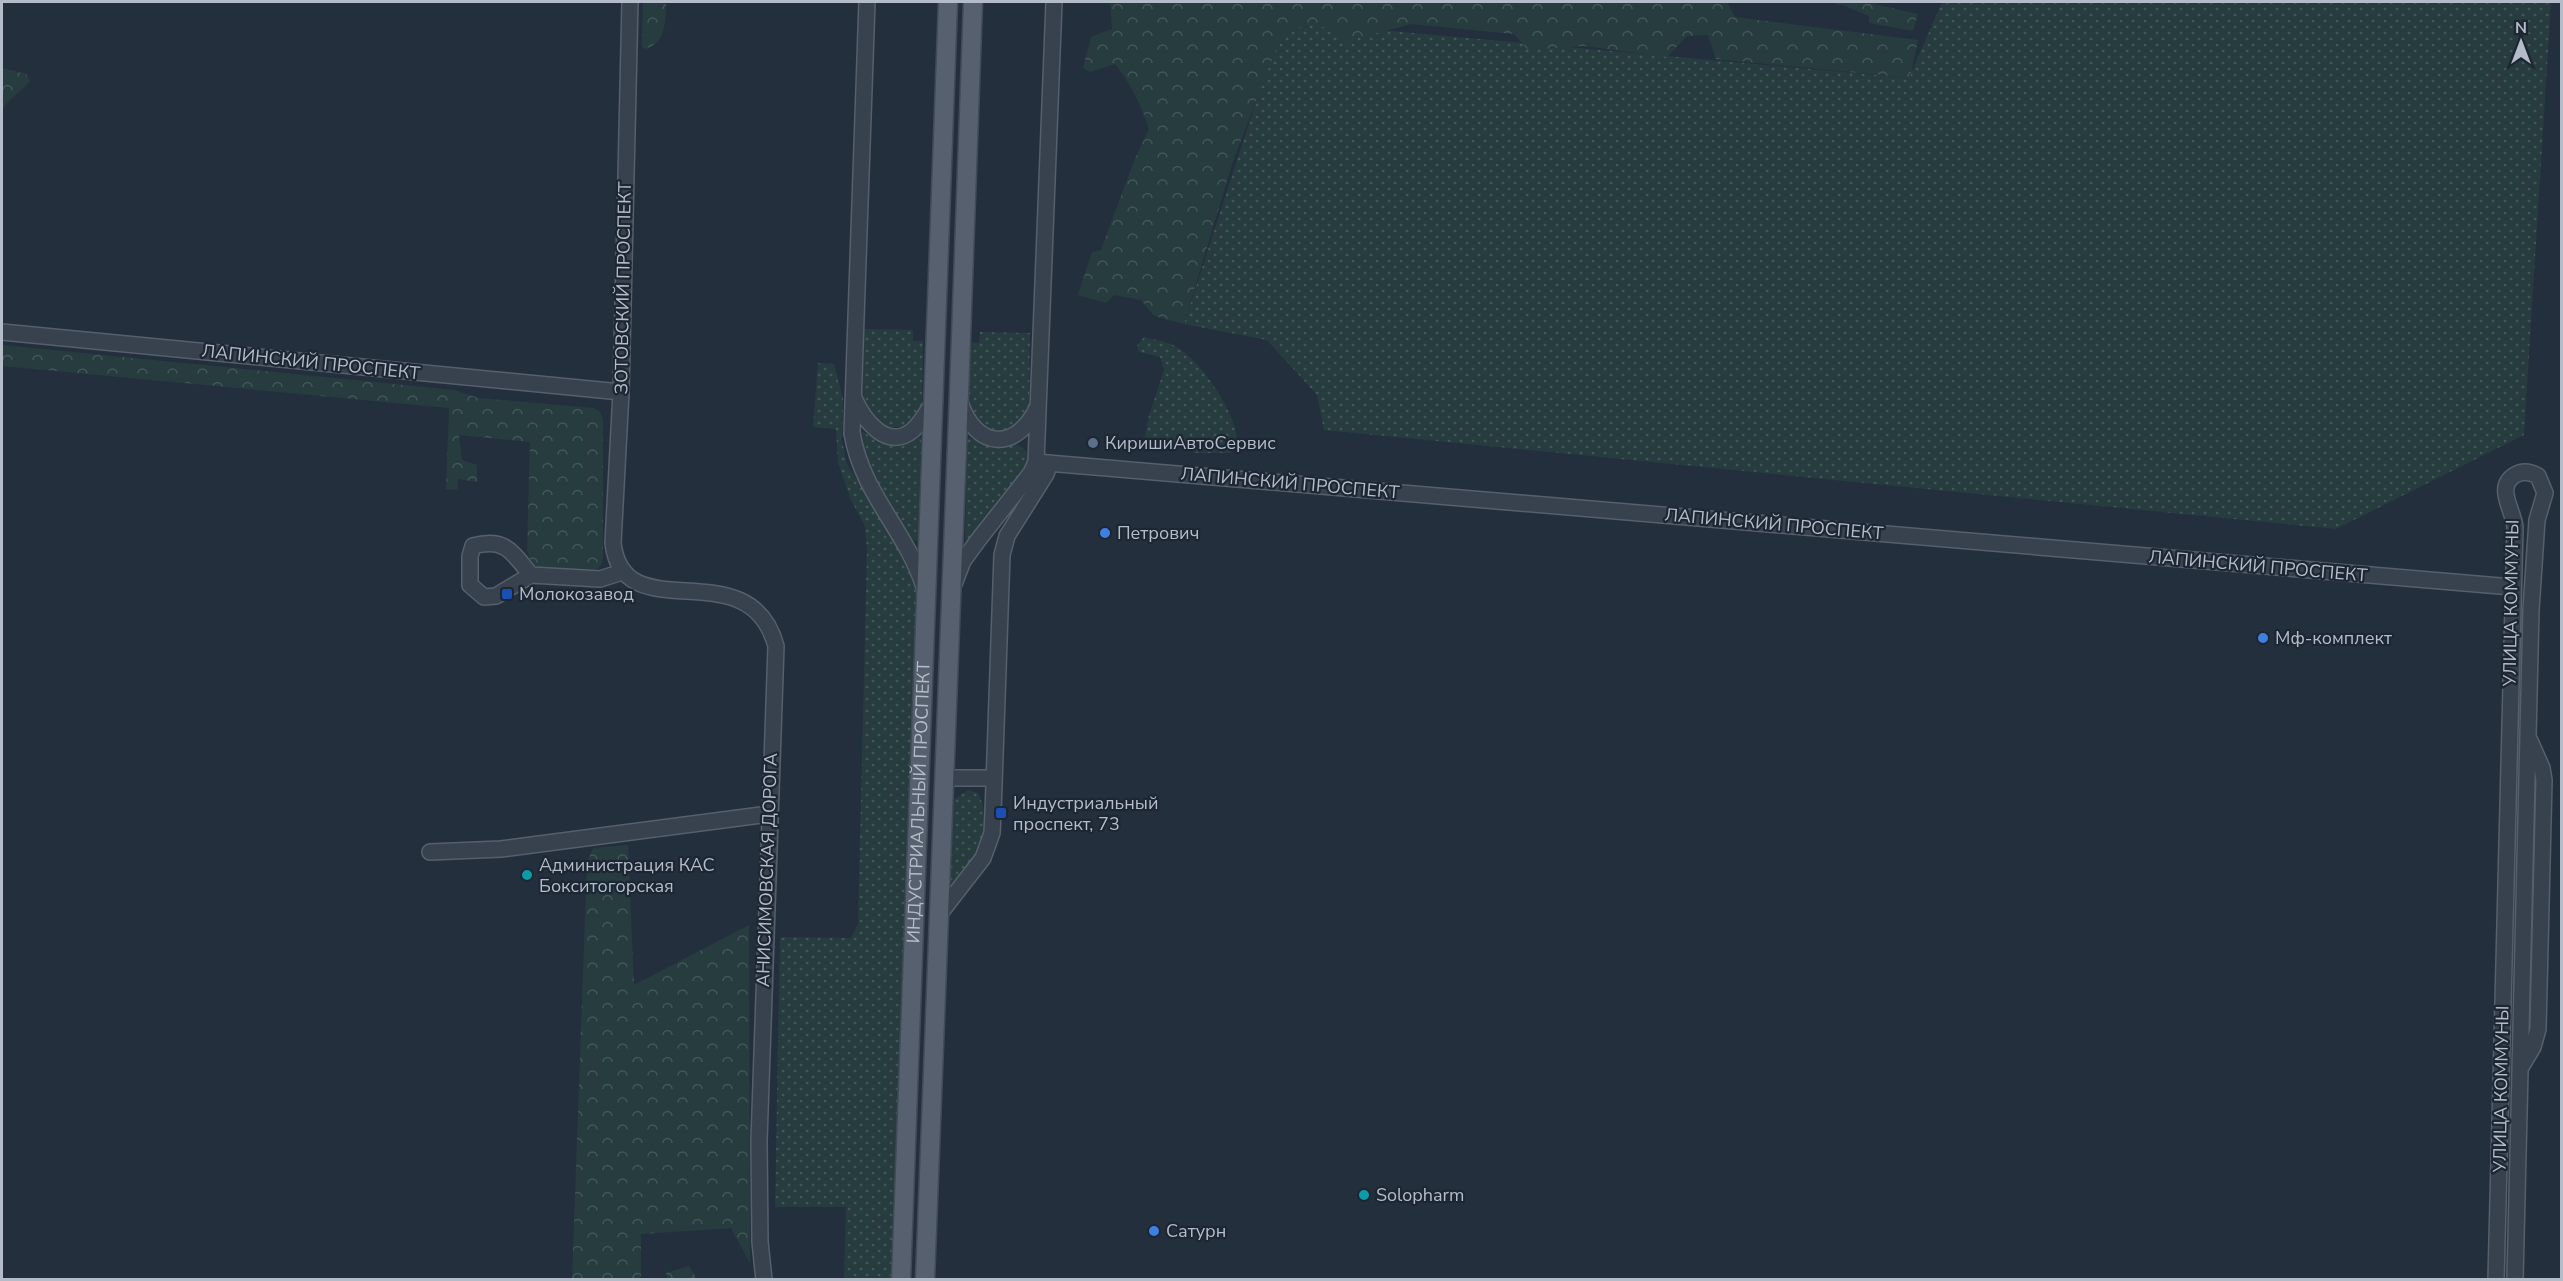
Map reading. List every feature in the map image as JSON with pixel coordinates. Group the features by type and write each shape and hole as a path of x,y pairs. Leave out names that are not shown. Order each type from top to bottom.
{"main road":[{"name":"ИНДУСТРИАЛЬНЫЙ ПРОСПЕКТ","path":"901,1280 938,324 948,2"},
{"name":"ИНДУСТРИАЛЬНЫЙ ПРОСПЕКТ","path":"925,1280 949,595 963,324 973,2"}],"street":[{"name":"ЗОТОВСКИЙ ПРОСПЕКТ","path":"622,572 615,559 613,543 621,392 630,2"},
{"path":"867,2 852,433 856,457 877,500 917,564 926,593"},
{"path":"938,916 983,858 988,846 993,813 1002,555 1007,536 1046,474 1043,462 1039,403 1054,2"},
{"name":"ЛАПИНСКИЙ ПРОСПЕКТ","path":"2,333 621,392"},
{"path":"852,392 863,417 872,428 884,434 898,436 912,431 935,400"},
{"path":"959,399 965,417 974,430 988,438 1000,440 1016,435 1025,428 1039,403"},
{"name":"ЛАПИНСКИЙ ПРОСПЕКТ","path":"1043,462 2512,588"},
{"path":"949,595 963,561 1031,473 1043,462"},
{"name":"УЛИЦА КОММУНЫ","path":"2496,1280 2514,518 2505,495 2505,488 2517,473 2524,472 2538,476 2545,493 2537,520 2531,610 2515,1280"},
{"path":"531,575 600,579 622,572"},
{"name":"АНИСИМОВСКАЯ ДОРОГА","path":"622,572 632,581 644,586 710,594 745,602 766,619 776,646 759,1142 760,1242 764,1280"},
{"path":"943,778 993,778"},
{"path":"430,852 501,849 769,814"}],"green space":[{"path":"643,2 666,2 665,23 661,36 657,42 645,49 642,47"},
{"path":"1110,2 1727,2 1735,17 1918,40 1910,78 1716,59 1708,35 1687,36 1667,57 1584,46 1528,50 1514,34 1411,24 1347,41 1333,29 1305,24 1280,39 1233,161 1184,324 1154,316 1141,300 1114,295 1106,303 1078,295 1092,252 1101,250 1134,161 1149,129 1135,95 1115,64 1090,72 1083,68 1091,37 1112,29"},
{"path":"1826,2 1866,2 1918,14 1913,31 1869,23 1869,16 1843,5"},
{"path":"1942,2 2551,2 2524,435 2336,529 1324,430 1317,395 1267,340 1184,324 1282,21 1909,78"},
{"path":"2,68 26,74 30,81 7,103 2,111"},
{"path":"864,329 913,330 913,341 923,341 922,405 920,412 903,427 881,427 862,401"},
{"path":"980,332 1030,333 1029,408 1022,420 1009,430 987,429 976,421 968,404 969,342 979,343"},
{"path":"1144,337 1175,346 1207,376 1232,419 1238,446 1230,453 1194,453 1181,443 1143,447 1149,416 1164,370 1160,357 1139,352 1137,346"},
{"path":"2,345 454,390 479,398 594,408 600,412 603,419 603,559 600,567 594,570 564,571 541,568 531,561 527,550 530,442 459,435 462,460 477,465 477,482 458,479 457,490 446,489 449,408 2,366"},
{"path":"818,363 834,364 843,398 842,441 847,464 909,559 918,580 893,1279 844,1279 846,1207 775,1207 780,937 851,938 858,924 867,550 865,526 850,498 838,463 836,429 813,427"},
{"path":"859,430 887,441 917,436 921,438 918,541 911,540 864,470"},
{"path":"967,439 989,445 1018,445 1026,452 1028,460 1027,467 970,541 965,541"},
{"path":"968,790 978,793 985,818 984,830 977,852 957,884 949,880 952,801"},
{"path":"628,845 634,985 749,925 750,1263 731,1228 641,1234 641,1279 572,1279 587,863 593,848"},
{"path":"689,1266 697,1279 668,1279 666,1273"}],"place":[{"name":"КиришиАвтоСервис","path":"1093,443"},
{"name":"Петрович","path":"1105,533"},
{"name":"Молокозавод","path":"507,594"},
{"name":"Мф-комплект","path":"2263,638"},
{"name":"Индустриальный проспект, 73","path":"1001,813"},
{"name":"Администрация КАС Бокситогорская","path":"527,875"},
{"name":"Solopharm","path":"1364,1195"},
{"name":"Сатурн","path":"1154,1231"}]}
